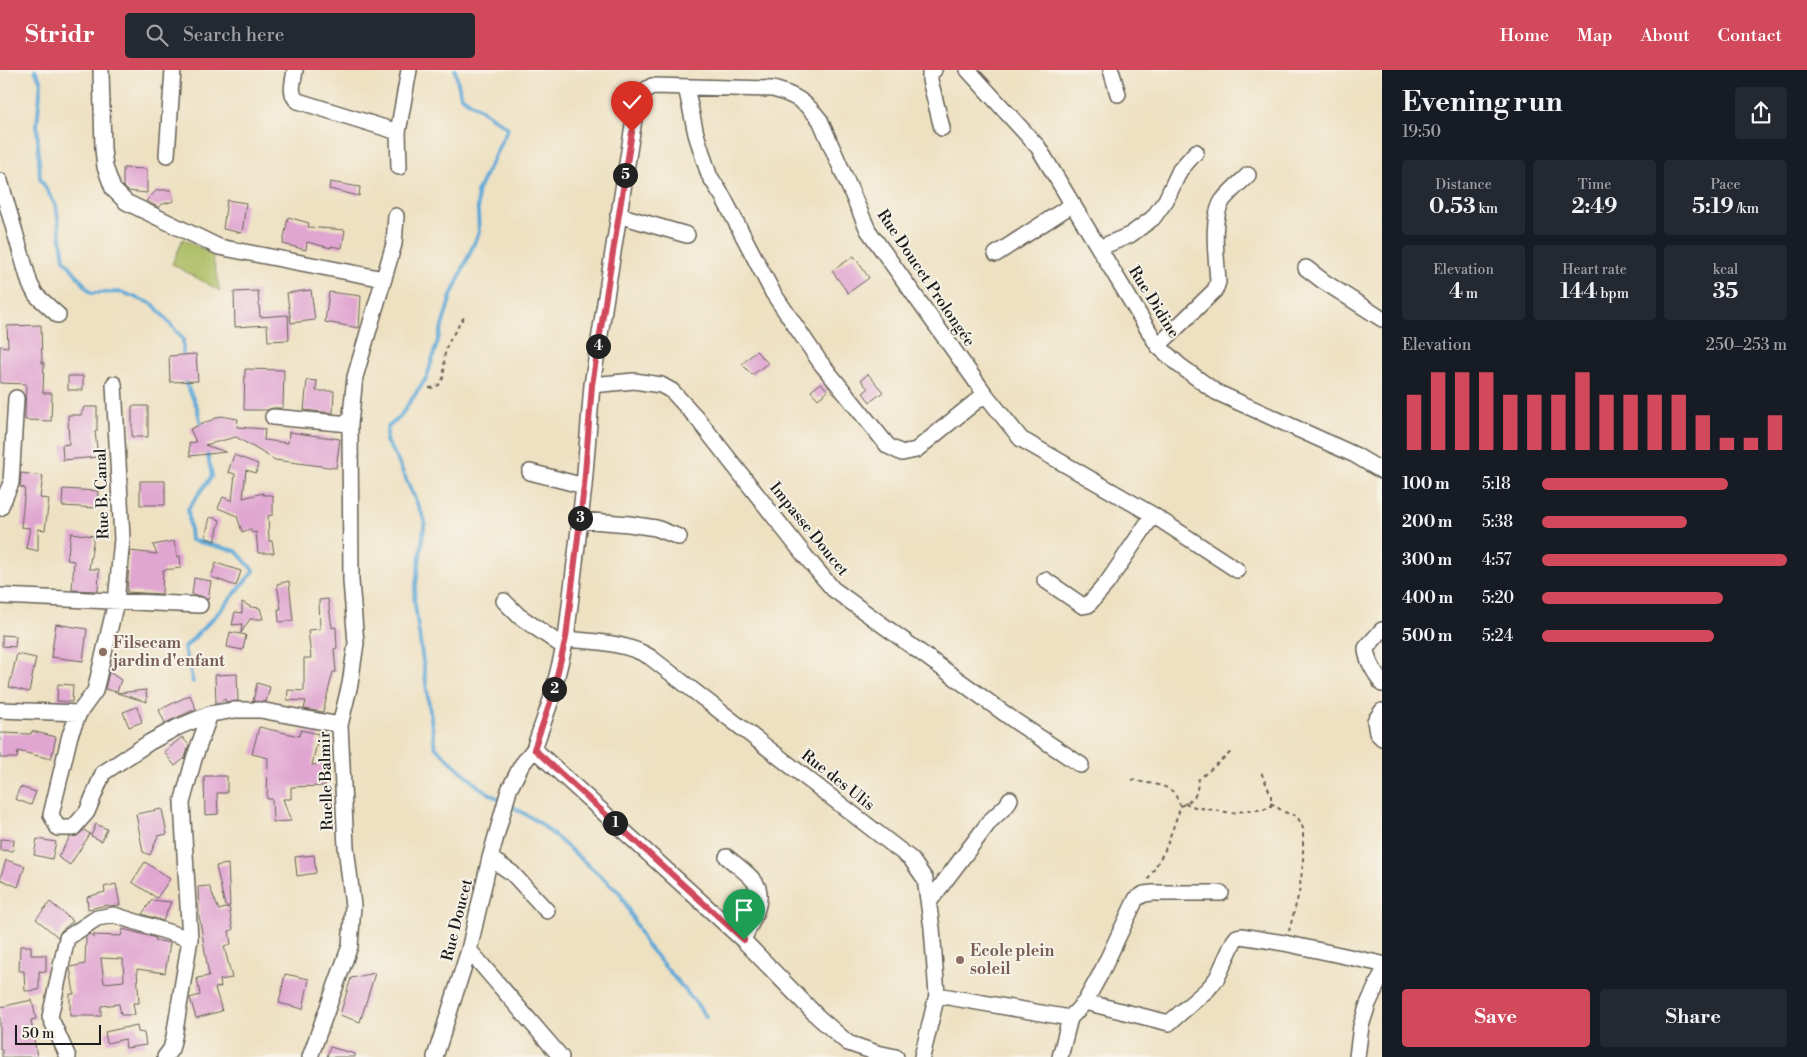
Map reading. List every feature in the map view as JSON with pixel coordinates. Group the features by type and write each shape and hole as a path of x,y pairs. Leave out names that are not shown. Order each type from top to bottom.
{"street":[{"path":"101,70 103,149 106,167 113,188 126,202 219,247 384,280"},
{"path":"167,155 173,70"},
{"path":"295,70 293,98 398,132"},
{"path":"398,167 398,132 409,70"},
{"path":"934,70 930,72 930,80 942,128"},
{"name":"Rue Didine","path":"968,70 1038,147 1158,346 1179,365 1216,392 1354,455 1382,470"},
{"path":"1110,70 1118,94"},
{"name":"Rue Doucet Prolongée","path":"509,790 521,766 534,749 551,700 565,643 584,486 592,385 618,215 640,95 652,86 772,89 789,93 810,107 820,120 868,230 985,394 1021,439 1152,515 1237,570"},
{"path":"686,87 696,134 709,175 723,197 773,293 820,362 888,446 902,453 916,450 985,394"},
{"path":"1099,248 1130,235 1154,218 1166,200 1180,170 1196,152"},
{"path":"1158,346 1216,290 1218,282 1216,226 1218,212 1222,201 1248,175"},
{"path":"0,181 30,284 36,295 58,314"},
{"path":"996,254 1073,204"},
{"path":"618,215 687,235"},
{"name":"Ruelle Balmir","path":"310,1057 350,946 352,928 353,906 346,847 340,725 350,684 356,642 351,581 350,424 355,378 394,244 396,216"},
{"path":"1306,268 1322,281 1382,319"},
{"name":"Impasse Doucet","path":"592,385 634,381 661,385 672,391 696,417 833,589 1015,721 1081,765"},
{"name":"Rue B. Canal","path":"114,384 122,539 116,602 95,692 80,713 70,735 51,815 58,828 74,828 87,812 104,773 150,742 176,728 210,714"},
{"path":"0,508 11,483 16,398"},
{"path":"273,417 350,424"},
{"path":"530,472 584,486"},
{"path":"1045,580 1083,606 1088,605 1107,582 1152,515"},
{"path":"580,520 656,528 679,537"},
{"path":"0,596 200,605"},
{"path":"504,601 519,616 565,643"},
{"path":"1382,630 1366,648 1369,662 1382,684"},
{"name":"Rue des Ulis","path":"565,643 628,647 650,656 911,859 926,879 937,995 922,1057"},
{"path":"0,710 80,713"},
{"path":"165,1057 171,1049 174,1037 190,939 182,802 194,759 210,714 250,710 340,725"},
{"path":"1382,711 1375,721 1377,733 1382,738"},
{"path":"534,749 744,940 818,1017 848,1043 896,1057"},
{"name":"Rue Doucet","path":"435,1057 469,950 490,858 509,790"},
{"path":"929,902 990,821 1007,805 1010,799"},
{"path":"727,857 754,881 759,888 758,904 744,940"},
{"path":"490,858 512,873 548,911"},
{"path":"1060,1057 1070,1018 1085,1002 1136,899 1144,894 1153,893 1221,893"},
{"path":"68,1057 50,1017 67,938 97,918 114,915 190,939"},
{"path":"1085,1002 1169,1023 1208,989 1217,978 1236,937 1284,942 1382,964"},
{"path":"469,950 561,1057"},
{"path":"1357,1057 1361,1026 1368,1004 1382,974"},
{"path":"937,995 1070,1018"}],"path":[{"path":"429,388 435,388 440,385 445,351 464,317"},
{"path":"1180,806 1197,795 1198,780 1231,752"},
{"path":"1185,804 1232,813 1262,810 1271,807 1271,795 1261,772"},
{"path":"1132,780 1142,784 1160,786 1172,791 1180,806 1165,850 1136,899"},
{"path":"1271,803 1284,812 1297,816 1303,828 1303,864 1299,893 1284,942"}],"green space":[{"path":"183,239 212,254 220,291 172,264"}],"building":[{"path":"123,168 147,169 147,193 128,191 123,186"},
{"path":"330,182 360,187 359,196 329,189"},
{"path":"157,190 171,190 174,201 158,207 146,201"},
{"path":"227,200 246,203 242,233 223,229"},
{"path":"288,217 309,223 308,227 345,230 342,248 331,246 331,248 307,242 306,250 283,244"},
{"path":"854,256 869,278 848,293 832,271"},
{"path":"311,290 315,320 291,323 287,293"},
{"path":"258,291 260,317 288,315 289,340 268,341 267,325 235,327 234,292"},
{"path":"329,292 361,296 359,328 325,322"},
{"path":"41,325 42,363 44,363 43,393 52,393 51,421 25,420 26,384 0,383 0,346 8,347 7,326"},
{"path":"756,351 768,363 752,375 742,364"},
{"path":"196,354 198,381 170,382 169,356"},
{"path":"245,369 284,370 283,408 244,410"},
{"path":"868,374 883,392 870,402 863,393 868,389 861,380"},
{"path":"68,376 83,376 83,390 68,390"},
{"path":"307,380 317,381 316,391 334,391 333,413 304,410"},
{"path":"821,383 828,391 818,399 811,391"},
{"path":"132,406 148,406 148,437 132,437"},
{"path":"84,407 97,407 97,431 95,431 98,457 63,460 62,445 69,444 68,415 81,415"},
{"path":"221,416 238,419 237,427 265,429 264,440 288,443 289,432 340,439 336,468 275,460 236,437 205,445 226,452 190,456 189,443 196,442 190,429"},
{"path":"234,455 258,464 256,473 246,470 243,498 263,493 263,495 273,495 273,515 268,516 269,541 272,541 274,553 258,553 256,532 252,533 250,529 242,532 237,516 218,508 223,497 232,501 235,474 228,472"},
{"path":"21,473 43,476 40,498 49,499 45,530 38,529 38,551 26,548 30,528 21,527 25,488 20,487"},
{"path":"140,481 165,481 165,505 140,505"},
{"path":"63,489 98,491 97,508 62,506"},
{"path":"210,517 220,520 215,541 205,538"},
{"path":"71,533 94,536 89,569 99,569 98,591 72,590 74,561 67,560"},
{"path":"174,541 177,557 180,556 181,568 163,570 162,594 127,592 130,551 157,554 153,545"},
{"path":"216,563 241,571 236,586 211,577"},
{"path":"194,578 211,581 208,600 201,596 192,595"},
{"path":"289,581 293,621 279,622 278,609 281,609 277,584"},
{"path":"328,599 332,628 336,627 337,648 334,649 336,672 333,672 323,712 304,709 306,701 287,700 288,690 304,691 304,658 311,658 308,630 320,629 319,600"},
{"path":"242,602 251,607 260,608 263,619 250,619 241,633 242,624 232,625 235,612 242,613"},
{"path":"56,624 87,629 83,661 51,657"},
{"path":"230,632 246,635 243,650 227,647"},
{"path":"2,635 16,636 15,647 2,646"},
{"path":"17,654 36,658 29,692 9,687"},
{"path":"109,672 121,680 117,692 105,689"},
{"path":"237,674 238,701 226,702 225,699 216,704 215,675"},
{"path":"257,683 270,687 266,702 253,701"},
{"path":"58,684 73,685 72,702 57,701"},
{"path":"146,690 147,702 117,693"},
{"path":"190,695 196,709 165,723 159,710"},
{"path":"137,707 142,722 129,727 123,712"},
{"path":"259,727 299,736 301,730 319,734 312,765 325,764 325,786 291,787 291,799 283,799 291,821 273,822 272,799 267,799 268,758 252,754"},
{"path":"32,731 56,737 51,759 18,751 17,758 0,758 0,733 31,734"},
{"path":"182,737 189,745 185,758 175,766 164,752"},
{"path":"204,776 227,776 227,793 217,793 218,814 205,815"},
{"path":"20,787 36,792 31,805 15,799"},
{"path":"162,809 167,834 158,836 150,855 143,852 136,814"},
{"path":"96,824 107,829 102,841 91,836"},
{"path":"84,830 90,834 70,865 58,857 70,837 77,836"},
{"path":"0,839 14,840 13,851 0,850"},
{"path":"37,839 56,842 52,859 34,855"},
{"path":"314,855 316,873 297,876 295,857"},
{"path":"6,860 25,866 18,887 0,879"},
{"path":"145,862 170,879 157,898 132,882"},
{"path":"228,864 230,906 225,906 216,866"},
{"path":"116,884 120,905 88,909 87,897 105,892 104,887"},
{"path":"209,886 219,910 229,907 233,930 229,931 231,944 224,946 232,978 220,980 221,987 215,988 222,1011 196,1018 190,998 200,995 197,978 209,976 199,915 198,887"},
{"path":"152,900 171,902 163,921 142,914"},
{"path":"50,902 73,921 61,931 58,937 36,919"},
{"path":"123,929 170,943 165,973 137,969 139,1003 133,1003 135,1015 121,1015 119,1004 101,1006 101,1016 70,1016 70,994 74,994 70,967 85,964 86,937 89,934 94,938 93,935 121,936","holes":["101,958 123,959 124,981 104,983"]},
{"path":"20,946 31,946 31,955 46,955 46,972 39,971 39,990 25,991 24,971 19,971"},
{"path":"375,973 360,1022 340,1015 351,978"},
{"path":"285,974 309,979 303,1009 279,1003"},
{"path":"32,1000 36,1019 31,1020 37,1057 2,1057 2,1050 0,1050 0,1007"},
{"path":"137,1025 138,1032 144,1033 146,1045 126,1048 125,1039 107,1043 105,1032"},
{"path":"330,1047 355,1054 355,1057 327,1057"}],"waterway":[{"path":"35,70 41,82 37,125 40,178 56,206 64,259 91,293 121,292 153,304 183,339 183,358"},
{"path":"455,70 461,96 508,128 477,192 479,232 451,296 427,377 399,418 388,427 386,441 396,457 425,521 414,598 435,747 479,787 502,801"},
{"path":"183,377 197,407 202,429"},
{"path":"193,682 184,648 221,610 254,571 236,551 191,540 188,509 212,476 207,451"},
{"path":"508,804 540,823 620,893 645,943 706,1017"}],"place":[{"name":"Filsecam jardin d'enfant","path":"103,652"},
{"name":"Ecole plein soleil","path":"960,960"}],"route":[{"path":"632,132 592,385 584,486 566,638 551,700 534,749 744,940"}]}
